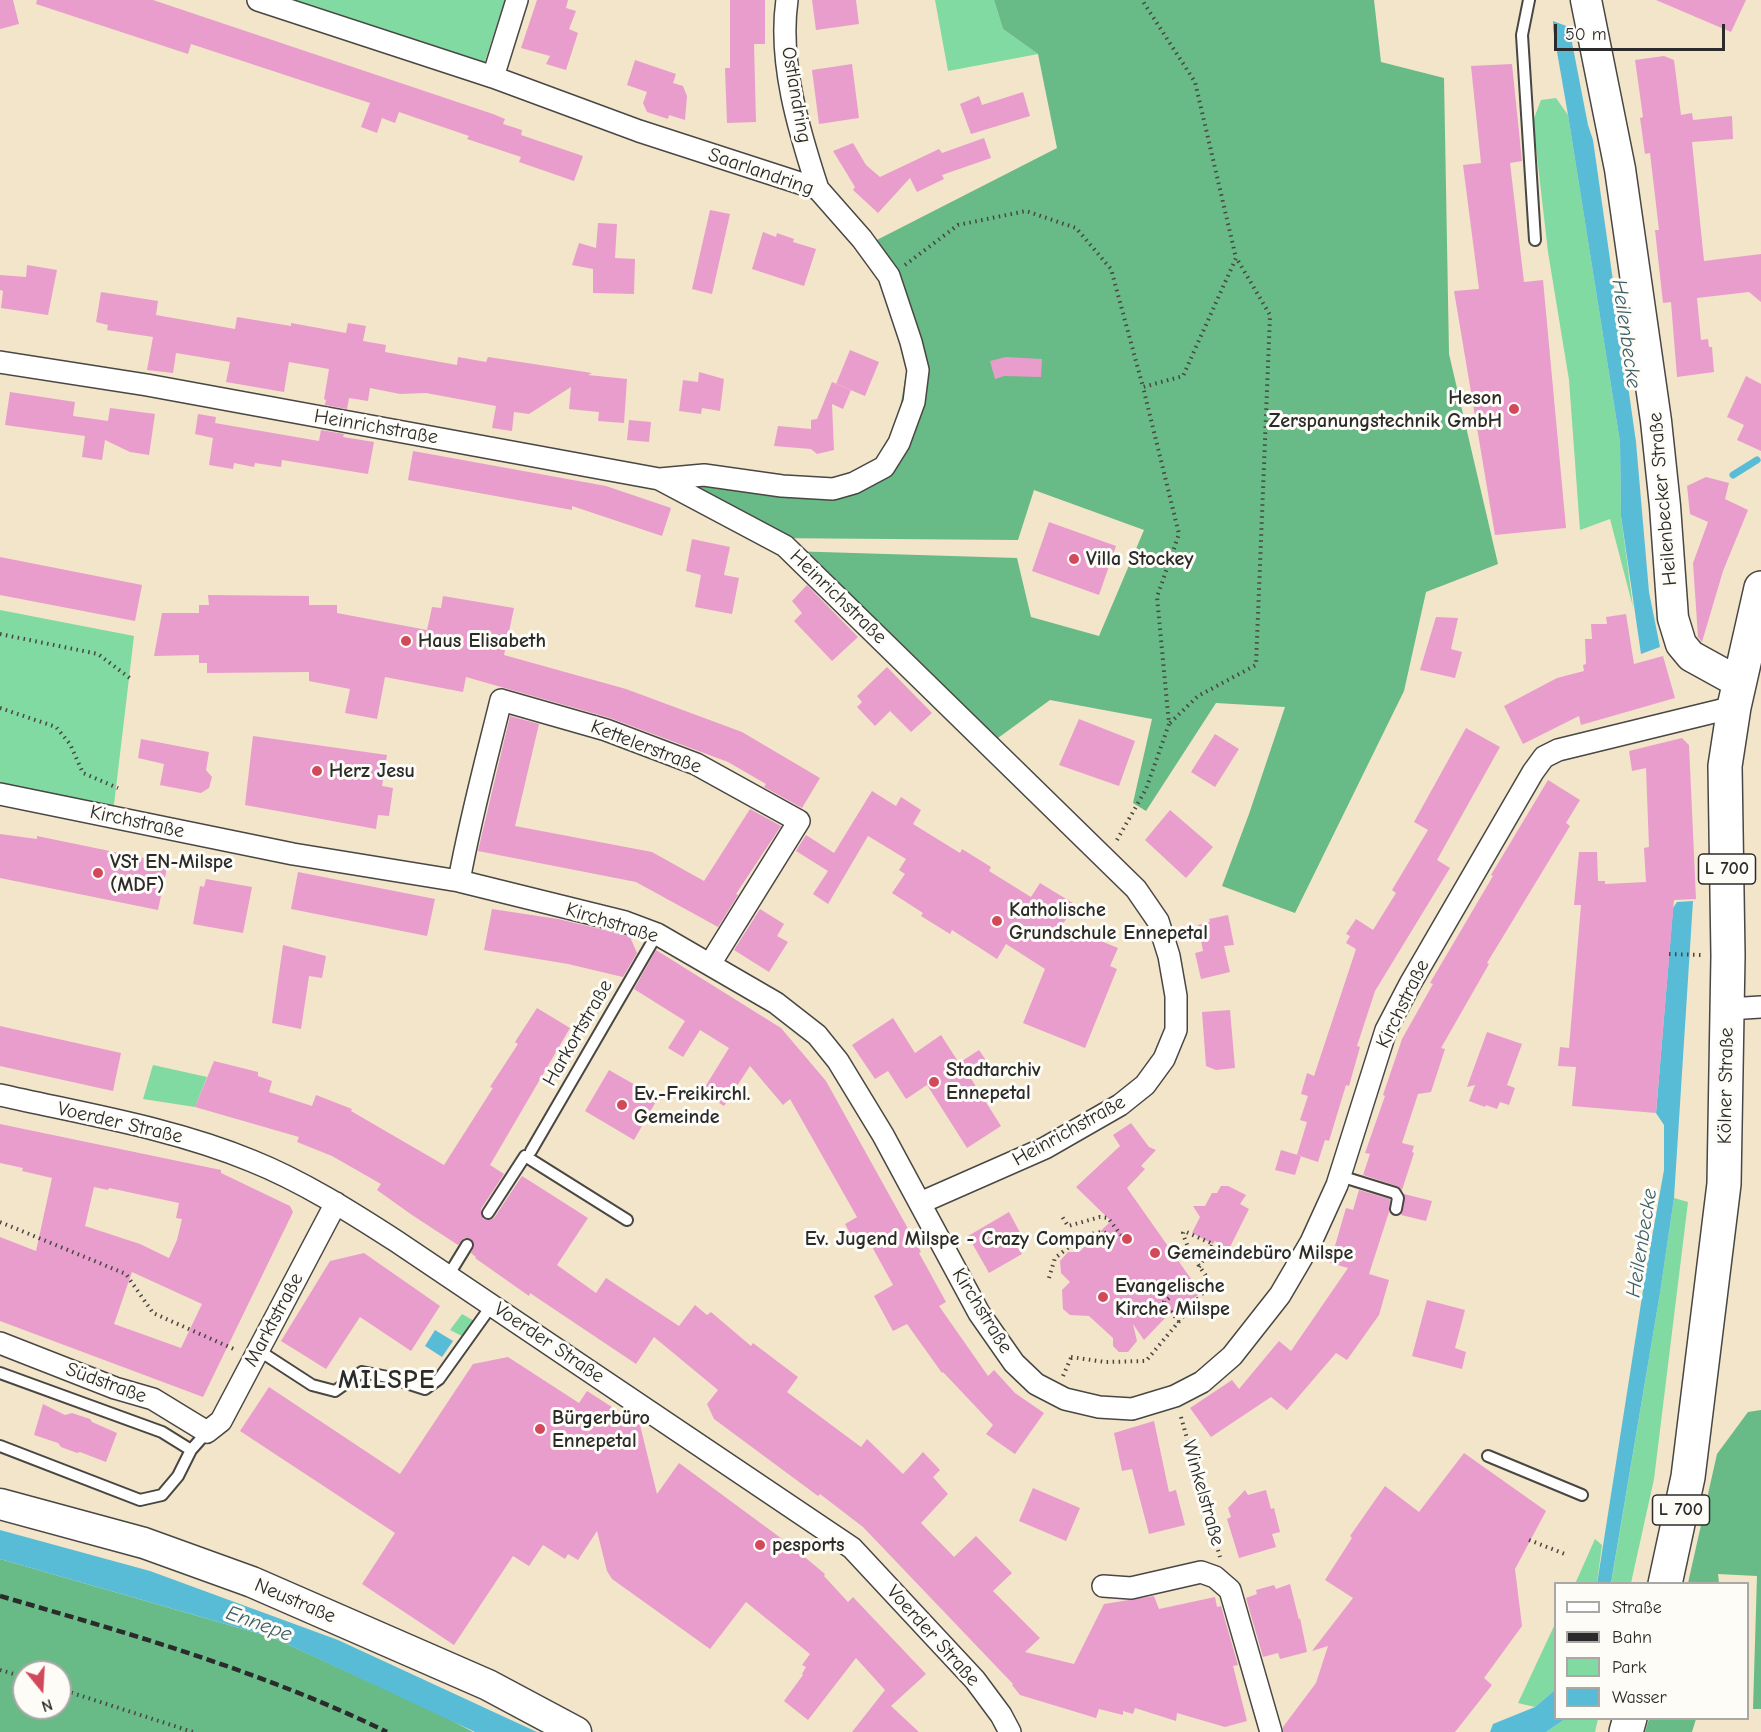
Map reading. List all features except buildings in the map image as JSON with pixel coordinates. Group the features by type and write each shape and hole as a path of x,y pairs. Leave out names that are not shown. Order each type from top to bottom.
{"main road":[{"name":"Heilenbecker Straße","path":"1586,0 1620,169 1656,420 1673,618 1681,644 1690,656 1737,695"},
{"name":"Kölner Straße","path":"1665,1582 1688,1477 1724,1184 1728,1009 1725,766 1737,695 1761,588"},
{"name":"Neustraße","path":"0,1504 144,1543 252,1582 488,1684 576,1732"}],"street":[{"name":"Saarlandring","path":"258,0 493,78 639,131 818,189 862,239 888,276 911,342 918,370 914,402 899,443 884,467 854,483 833,489 782,486 704,475 659,479"},
{"path":"493,78 517,0"},
{"name":"Ostlandring","path":"787,0 785,14 788,64 800,132 818,189"},
{"name":"Heinrichstraße","path":"0,362 147,385 659,479 785,546 1136,889 1158,921 1169,956 1176,996 1176,1030 1164,1059 1145,1084 1120,1106 1045,1148 920,1203"},
{"name":"Kirchstraße","path":"0,794 293,854 459,881 626,922 657,934 776,1003 818,1035 853,1085 979,1313 1014,1363 1036,1383 1065,1399 1100,1407 1132,1409 1176,1396 1202,1382 1232,1356 1280,1295 1311,1242 1340,1176 1386,1030 1410,984 1533,772 1544,757 1558,750 1737,695"},
{"name":"Kettelerstraße","path":"459,881 470,819 478,796 501,700 606,730 696,764 799,821 710,963"},
{"path":"1728,1009 1761,1006"},
{"name":"Voerder Straße","path":"0,1095 184,1137 253,1161 336,1203 452,1278 852,1548 975,1680 1001,1715 1010,1732"},
{"name":"Marktstraße","path":"207,1432 221,1421 336,1203"},
{"name":"Südstraße","path":"0,1342 115,1388 153,1399 207,1432"},
{"name":"Winkelstraße","path":"1103,1586 1131,1588 1201,1572 1215,1577 1230,1590"},
{"path":"1230,1590 1271,1732"}],"lane":[{"path":"1529,0 1521,35 1534,240"},
{"name":"Harkortstraße","path":"531,1151 657,934"},
{"path":"489,1214 525,1156 627,1220"},
{"path":"1340,1176 1395,1193 1398,1198 1396,1209"},
{"path":"452,1278 467,1245"},
{"path":"256,1354 312,1385 335,1391 362,1372 388,1377 425,1389 439,1379 492,1305"},
{"path":"0,1372 162,1432 191,1450"},
{"path":"0,1446 140,1500 162,1495 178,1476 191,1450 207,1432"},
{"path":"1488,1456 1582,1495"}],"path":[{"path":"1142,0 1195,82 1236,258 1270,315 1256,664 1198,696 1169,724"},
{"path":"888,276 958,225 1026,211 1076,228 1111,269 1179,534 1157,597 1169,724 1146,789 1123,829"},
{"path":"1143,387 1183,376 1236,258"},
{"path":"0,634 98,654 130,679"},
{"path":"0,708 56,727 70,744 83,772 118,788"},
{"path":"1669,954 1697,955"},
{"path":"1049,1278 1055,1258 1069,1247 1096,1232 1107,1233 1115,1238 1121,1235 1108,1218 1100,1217 1068,1226 1061,1215"},
{"path":"0,1222 126,1274 153,1313 256,1354"},
{"path":"1071,1358 1105,1362 1146,1361 1211,1283 1199,1267 1186,1243 1184,1232 1213,1244 1199,1267"},
{"path":"1168,1298 1164,1302 1179,1322"},
{"name":"Winkelstraße","path":"1176,1396 1230,1590"},
{"path":"1529,1540 1565,1554"},
{"path":"72,1693 193,1732"}],"green space":[{"path":"282,0 505,0 484,64"},
{"path":"935,0 994,0 1003,29 1038,54 948,71"},
{"path":"994,0 1374,0 1381,62 1444,78 1449,354 1498,564 1426,592 1404,691 1295,913 1222,886 1285,707 1216,703 1146,811 1133,803 1152,719 1050,700 987,746 788,551 1017,558 1031,617 1099,636 1144,530 1034,490 1018,540 765,538 691,497 695,469 830,482 878,465 897,425 907,368 899,311 867,245 1057,148 1038,54 1003,29"},
{"path":"1556,98 1568,115 1620,442 1621,516 1633,607 1610,519 1580,530 1569,380 1548,252 1533,121 1541,100"},
{"path":"0,610 134,636 113,813 0,790"},
{"path":"153,1065 207,1077 195,1107 143,1099"},
{"path":"1674,1198 1688,1202 1654,1479 1631,1582 1611,1582"},
{"path":"462,1314 476,1322 464,1337 450,1330"},
{"path":"1761,1410 1761,1709 1753,1709 1757,1576 1718,1574 1719,1582 1688,1582 1717,1454 1748,1412"},
{"path":"1595,1539 1602,1545 1597,1582 1576,1582"},
{"path":"0,1559 274,1638 473,1732 0,1732"},
{"path":"1554,1626 1554,1691 1535,1707 1518,1703"},
{"path":"1564,1720 1598,1720 1595,1732 1546,1732"},
{"path":"1648,1720 1696,1720 1692,1732 1645,1732"}],"water":[{"path":"1553,21 1569,27 1593,140 1636,442 1649,592 1660,647 1641,654 1621,516 1620,442"},
{"path":"1693,901 1674,1198 1611,1582 1597,1582 1664,1170 1664,1125 1656,1113 1673,908 1677,902"},
{"path":"435,1330 453,1341 442,1357 425,1346"},
{"name":"Ennepe","path":"0,1530 150,1571 338,1640 537,1732 475,1732 274,1638 0,1559"},
{"path":"1554,1691 1554,1720 1564,1720 1546,1732 1490,1732 1493,1724 1535,1707"}],"waterway":[{"path":"1733,475 1757,460"}],"railway":[{"path":"0,1596 148,1640 245,1673 340,1710 387,1732"}],"place":[{"name":"Heson Zerspanungstechnik GmbH","path":"1514,409"},
{"name":"Villa Stockey","path":"1074,559"},
{"name":"Haus Elisabeth","path":"406,641"},
{"name":"Herz Jesu","path":"317,771"},
{"name":"VSt EN-Milspe (MDF)","path":"98,873"},
{"name":"Katholische Grundschule Ennepetal","path":"997,921"},
{"name":"Stadtarchiv Ennepetal","path":"934,1082"},
{"name":"Ev.-Freikirchl. Gemeinde","path":"622,1105"},
{"name":"Ev. Jugend Milspe - Crazy Company","path":"1127,1239"},
{"name":"Gemeindebüro Milspe","path":"1155,1253"},
{"name":"Evangelische Kirche Milspe","path":"1103,1297"},
{"name":"Bürgerbüro Ennepetal","path":"540,1429"},
{"name":"pesports","path":"760,1545"}],"district":[{"name":"MILSPE","path":"387,1381"}],"water label":[{"name":"Heilenbecke","path":"1626,334"},
{"name":"Heilenbecke","path":"1642,1243"}]}
